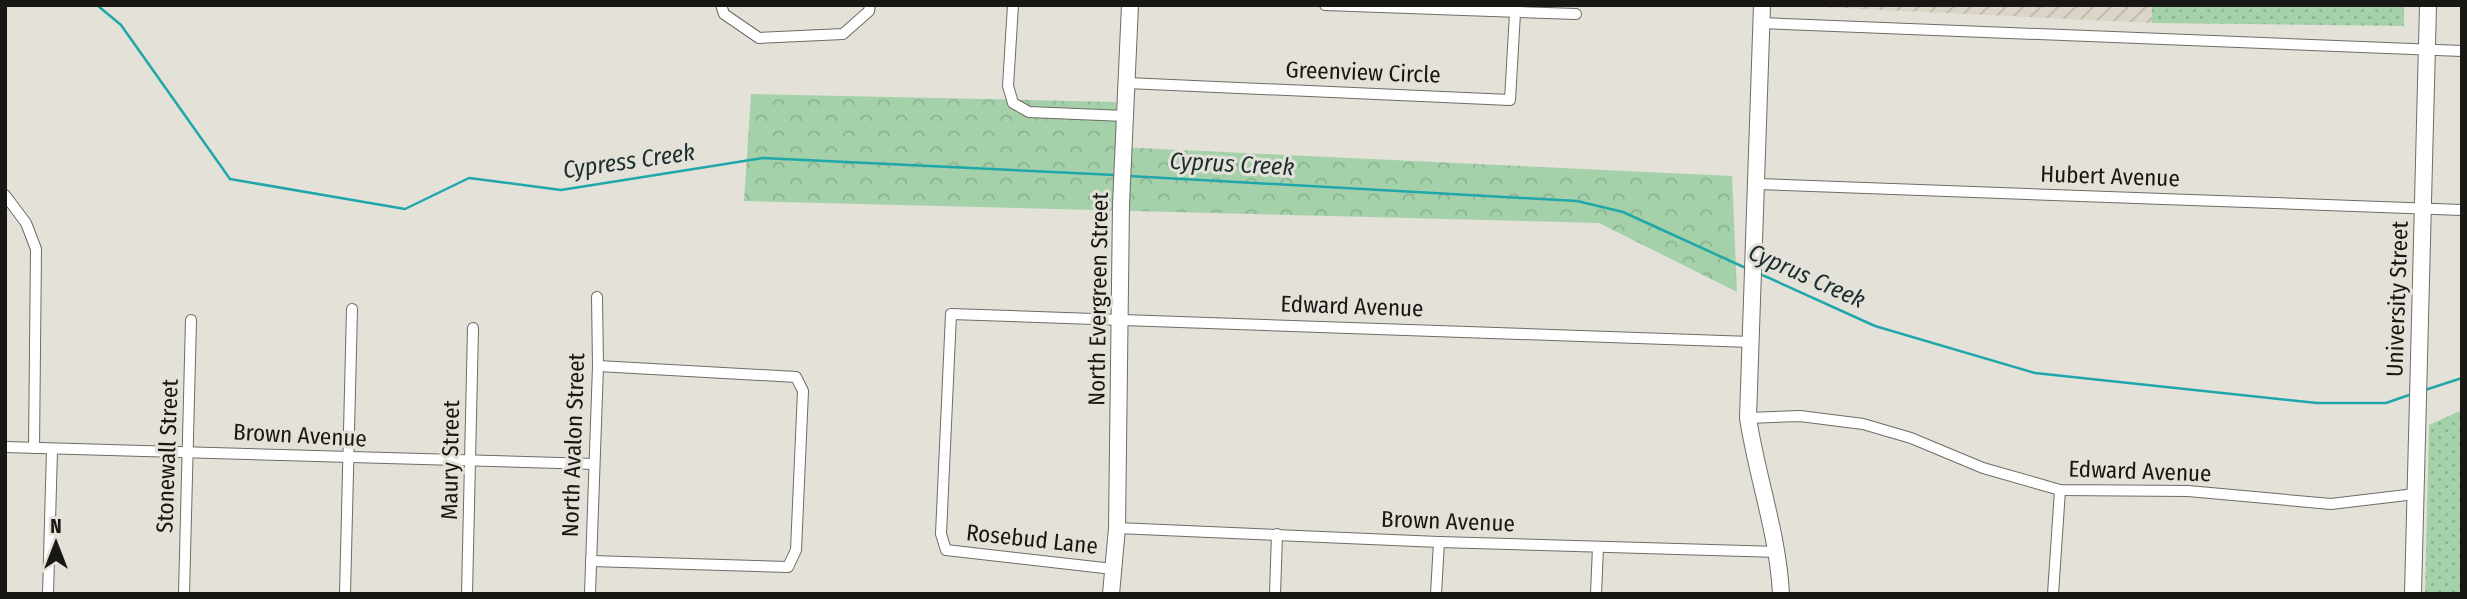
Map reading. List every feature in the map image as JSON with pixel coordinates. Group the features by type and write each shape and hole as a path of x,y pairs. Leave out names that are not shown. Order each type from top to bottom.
{"street":[{"path":"720,5 724,14 759,38 843,34 869,11 870,5"},
{"path":"1013,5 1008,86 1013,103 1029,112 1125,116"},
{"name":"North Evergreen Street","path":"1111,594 1117,528 1121,204 1130,5"},
{"path":"1325,5 1576,14"},
{"path":"1762,5 1748,418 1756,471 1779,552 1781,594"},
{"name":"University Street","path":"2413,594 2428,5"},
{"name":"Greenview Circle","path":"1127,83 1510,100 1515,13"},
{"path":"1761,23 2462,51"},
{"name":"Hubert Avenue","path":"1757,184 2462,210"},
{"path":"5,195 26,222 36,249 34,448"},
{"name":"North Avalon Street","path":"590,594 598,366 597,297"},
{"path":"345,594 352,309"},
{"name":"Edward Avenue","path":"946,550 941,534 951,314 1751,342"},
{"name":"Stonewall Street","path":"184,594 191,320"},
{"name":"Maury Street","path":"467,594 473,328"},
{"path":"590,562 788,568 796,550 803,391 796,377 598,366"},
{"name":"Edward Avenue","path":"1748,418 1800,416 1863,425 1911,438 1983,468 2060,490 2188,491 2331,504 2415,494"},
{"name":"Brown Avenue","path":"5,447 52,450 188,450 349,460 594,464"},
{"path":"48,594 52,450"},
{"path":"2053,594 2060,490"},
{"name":"Brown Avenue","path":"1117,528 1438,542 1779,552"},
{"path":"1275,594 1277,534"},
{"path":"1436,594 1438,542"},
{"path":"1596,594 1598,547"},
{"name":"Rosebud Lane","path":"946,550 1113,569"}],"shaded area":[{"path":"1776,5 2152,5 2152,23"}],"green space":[{"path":"2152,5 2404,5 2404,26 2152,23"},
{"path":"751,94 1116,102 1117,147 1732,176 1737,292 1599,223 744,201"},
{"path":"2462,410 2462,594 2425,594 2429,425"}],"waterway":[{"name":"Cypress Creek","path":"97,5 121,25 230,179 405,209 469,178 561,190 763,158 1115,175"},
{"name":"Cyprus Creek","path":"1129,176 1577,201 1623,212 1748,269"},
{"name":"Cyprus Creek","path":"1758,273 1875,326 2035,373 2317,403 2386,403 2412,394"},
{"name":"Cyprus Creek","path":"2425,390 2462,378"}]}
